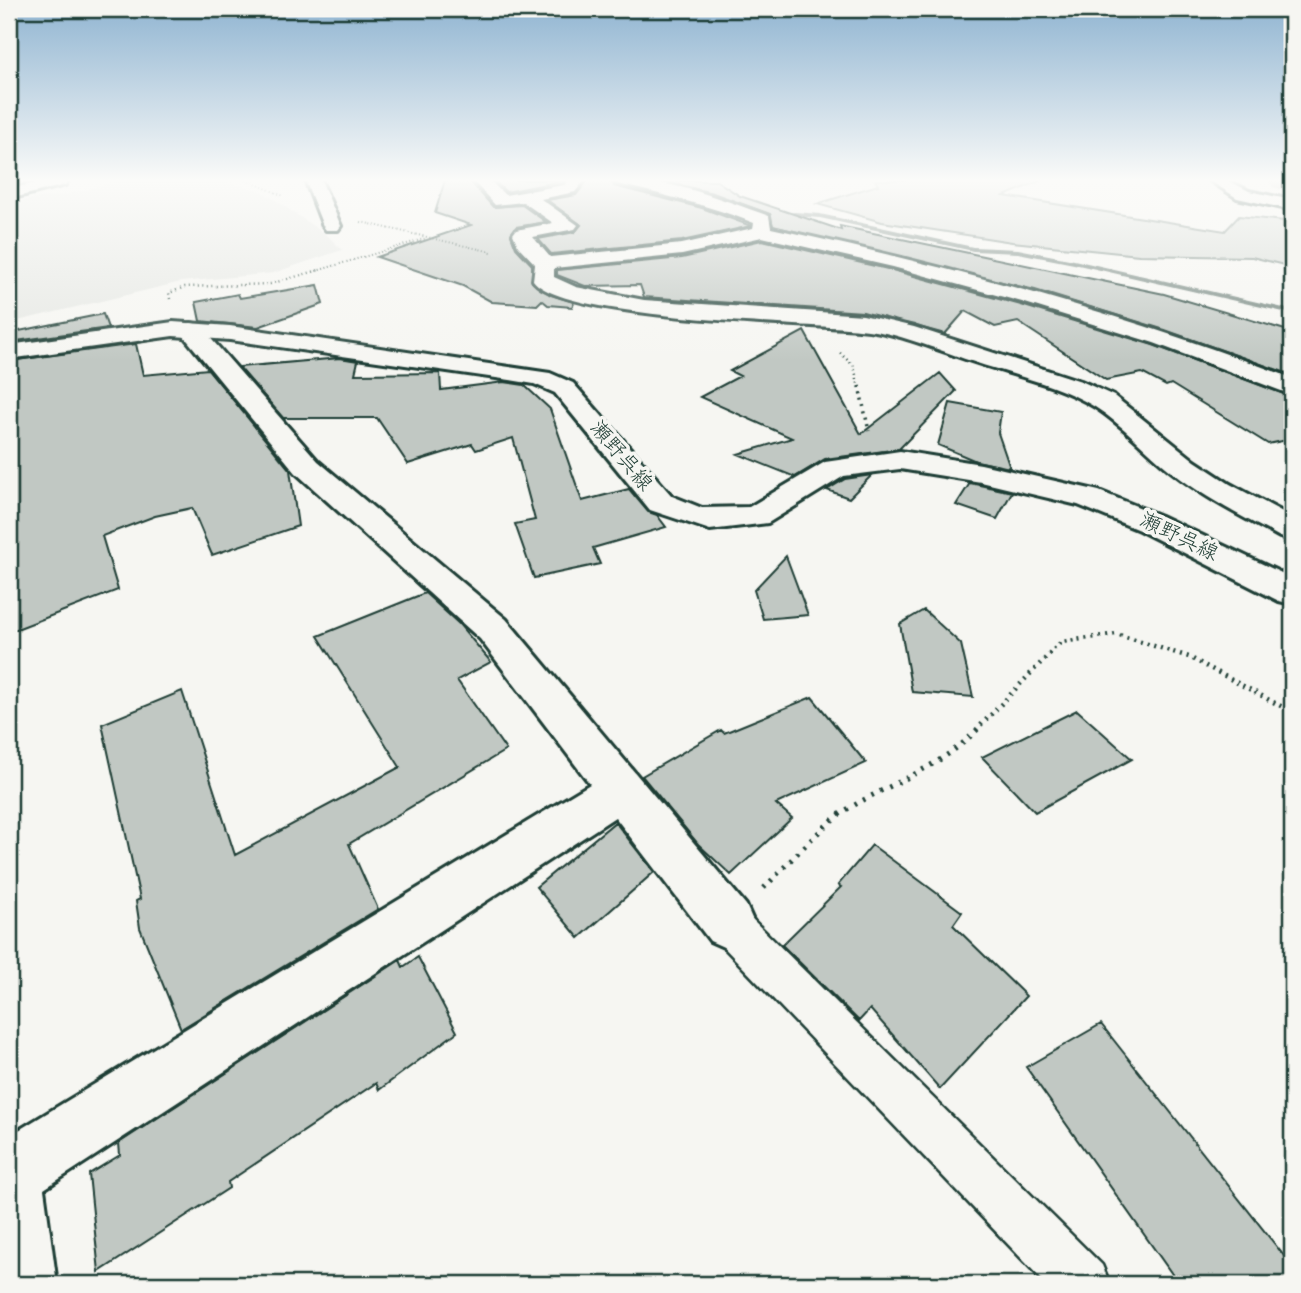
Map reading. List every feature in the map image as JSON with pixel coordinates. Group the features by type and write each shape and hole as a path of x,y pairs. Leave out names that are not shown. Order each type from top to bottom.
{"street":[{"path":"524,240 543,261 543,280 570,292 644,307 863,322 906,332 1086,391 1219,491 1292,530"},
{"path":"543,261 687,247 724,240"},
{"path":"805,240 880,256 987,284 1225,359 1292,387"},
{"path":"182,330 307,467 493,629 728,923"},
{"name":"瀬野呉線","path":"9,352 182,330 243,335 541,378 564,388 661,503 710,520 757,516 836,468 900,460 981,473 1106,504 1292,592"},
{"path":"10,1174 622,788"},
{"path":"9,1167 22,1284"}],"lane":[{"path":"728,923 1083,1284"}],"path":[{"path":"182,330 169,293 185,287 270,284 420,240"},
{"path":"439,240 543,261"},
{"path":"786,317 791,335 841,354 854,366 869,433"},
{"path":"728,923 844,811 904,782 958,749 1061,642 1116,634 1189,657 1292,712"}],"shaded area":[{"path":"9,240 332,240 342,250 273,273 181,282 9,323"},
{"path":"1001,240 1292,240 1292,267 1252,257 1139,255"}],"building":[{"path":"426,240 513,240 516,248 532,265 532,282 551,295 574,302 572,307 548,305 542,300 537,305 492,302 463,286 377,257"},
{"path":"539,240 685,240 682,241 551,254"},
{"path":"763,240 892,270 1021,305 1153,345 1292,397 1292,439 1268,444 1171,384 1166,386 1142,373 1106,380 1018,322 995,327 965,311 945,334 863,312 644,297 640,285 585,286 557,275 557,270 682,258"},
{"path":"832,240 908,240 1164,294 1292,332 1292,375 1165,330 1035,290"},
{"path":"318,285 323,304 258,327 200,321 196,302 238,294 240,298"},
{"path":"103,314 108,328 9,342 9,333"},
{"path":"804,331 861,434 940,373 956,391 899,449 825,459 795,477 738,454 792,438 700,397 740,376 730,371"},
{"path":"136,344 143,375 208,369 290,470 298,526 212,555 192,508 155,516 102,536 118,590 9,632 9,361"},
{"path":"340,358 358,361 355,374 440,373 441,390 504,382 524,385 550,409 582,501 629,489 648,512 657,515 666,527 593,548 600,564 534,578 515,524 535,520 513,438 476,450 472,444 408,464 377,418 283,418 239,367"},
{"path":"950,403 1001,412 998,433 1010,468 976,461 938,445"},
{"path":"872,475 849,498 827,490 845,479"},
{"path":"970,483 1012,492 997,519 956,505"},
{"path":"786,556 808,615 763,619 754,590"},
{"path":"425,593 459,624 491,662 457,680 506,750 349,844 378,909 181,1029 140,928 136,901 140,899 102,724 182,691 235,855 400,767 318,636"},
{"path":"924,610 961,644 973,697 912,692 900,624"},
{"path":"812,697 866,763 776,804 792,818 731,875 698,844 642,776 721,730 724,733"},
{"path":"1077,710 1132,759 1035,812 982,757"},
{"path":"615,822 654,872 579,938 536,887"},
{"path":"872,845 962,912 953,925 1026,996 940,1089 870,1009 859,1021 782,945 841,887 838,885"},
{"path":"418,957 457,1032 379,1090 376,1083 228,1182 229,1188 99,1272 89,1174 120,1155 119,1143 400,960 403,967"},
{"path":"1101,1024 1292,1266 1292,1284 1179,1284 1026,1067"}],"waterway":[{"path":"933,240 973,249 1018,251 1074,262 1292,312"}]}
